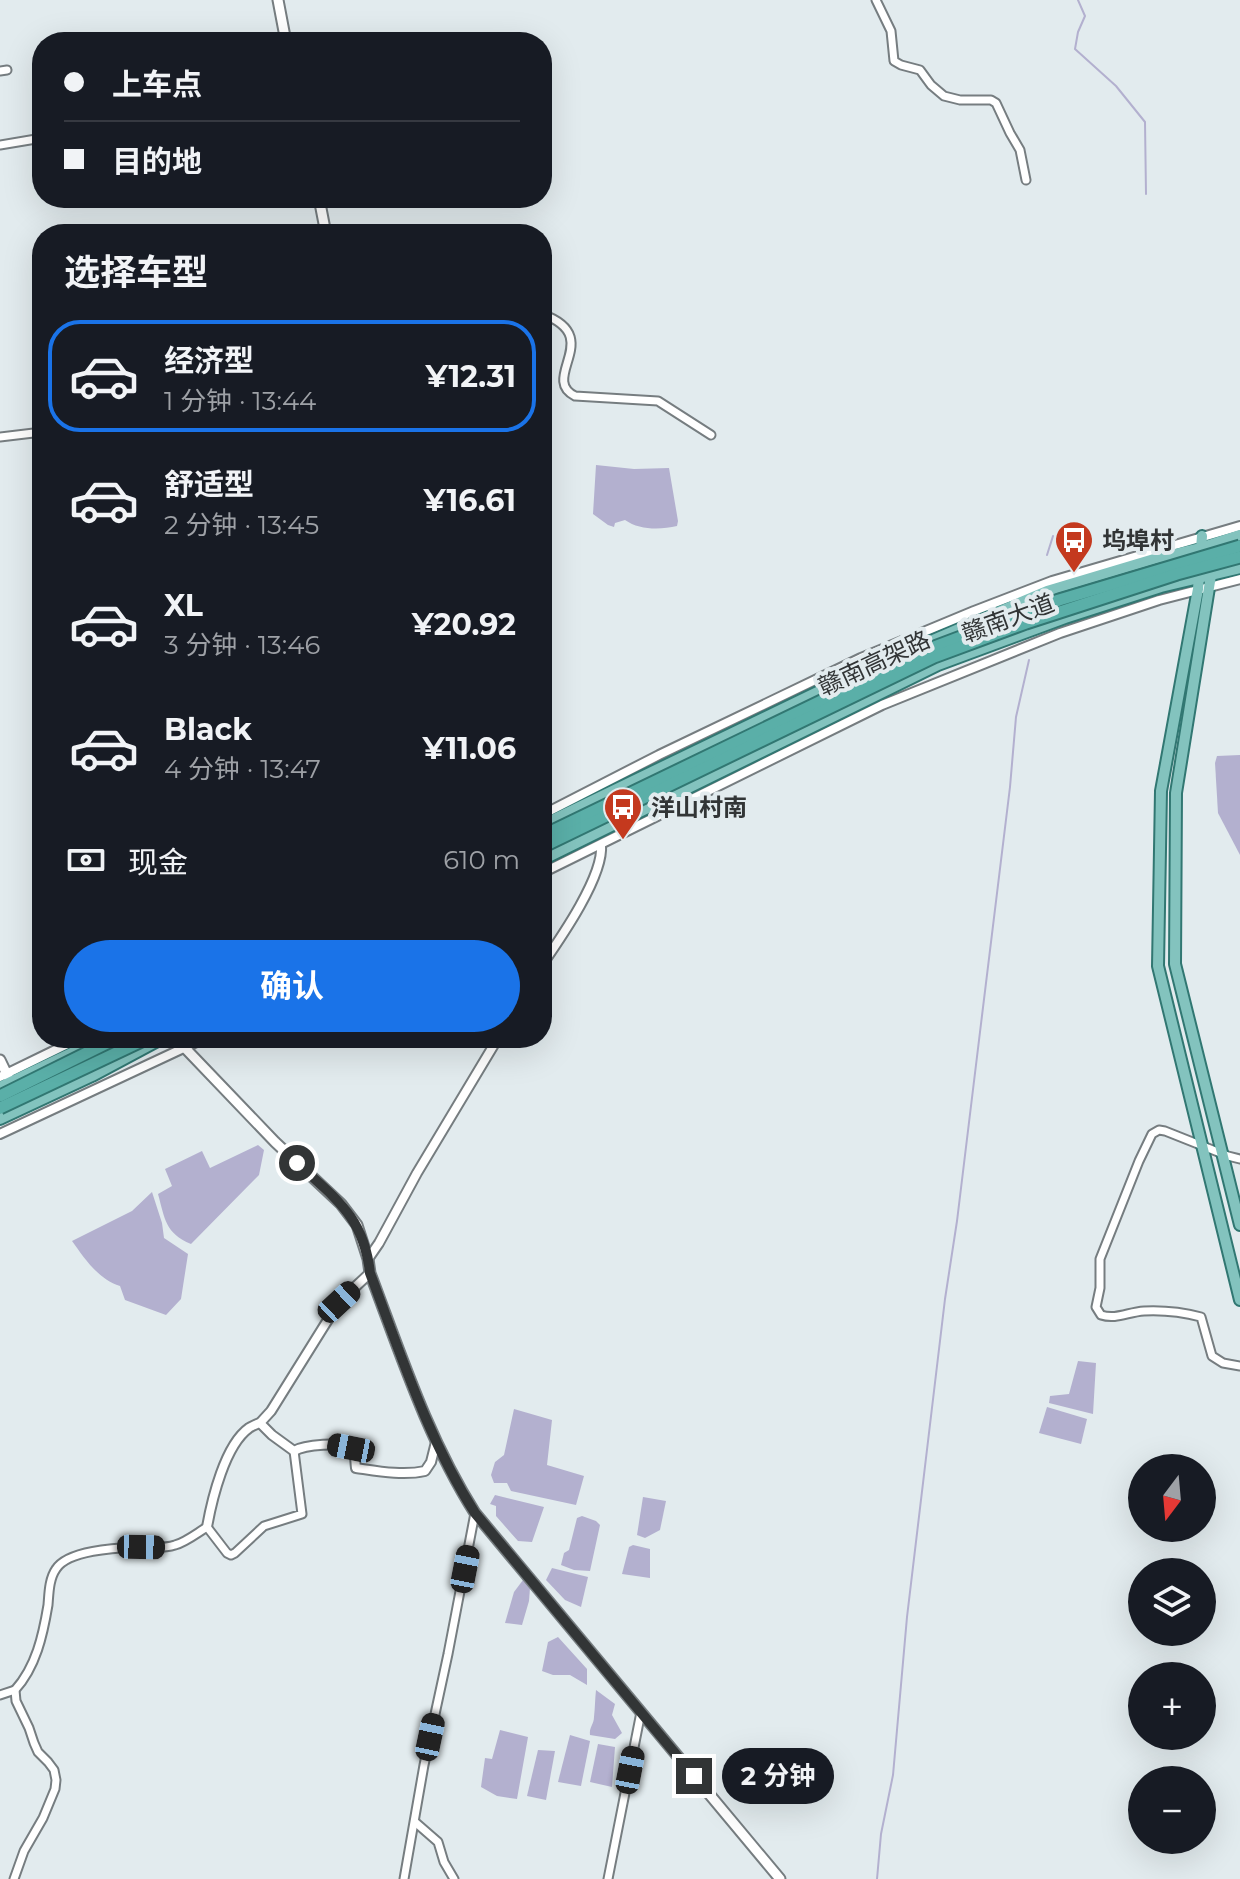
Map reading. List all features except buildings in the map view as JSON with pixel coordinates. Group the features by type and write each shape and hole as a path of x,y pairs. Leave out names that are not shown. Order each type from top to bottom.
{"highway":[{"name":"赣南高架路","path":"552,831 929,649 1059,600 1240,546"},
{"name":"赣南高架路","path":"552,842 934,657 1041,618 1240,557"},
{"path":"0,1095 96,1048"},
{"path":"3,1114 129,1048"}],"main road":[{"path":"278,0 284,32"},
{"name":"赣南大道","path":"552,820 877,664 1047,591 1201,542 1240,535"},
{"path":"1216,538 1211,586 1176,793 1175,964 1240,1225"},
{"path":"1201,542 1198,589 1161,791 1158,966 1240,1300"},
{"path":"1154,559 1161,587"},
{"name":"赣南大道","path":"552,854 938,665 1065,618 1161,587 1240,568"},
{"path":"4,1080 82,1048"},
{"path":"0,1095 3,1114 23,1109 144,1048"},
{"path":"185,1048 275,1142 341,1204 357,1225 370,1273 436,1442 475,1513 780,1879"},
{"path":"78,1050 92,1076"},
{"path":"0,1060 4,1080 23,1109"}],"street":[{"path":"876,0 891,31 894,61 920,70 944,96 996,103 1020,150 1026,180"},
{"path":"0,145 32,140"},
{"path":"552,317 568,328 571,338 564,373 565,387 570,394 658,401 711,435"},
{"path":"0,437 32,433"},
{"path":"1216,538 1240,526"},
{"path":"552,810 674,748 890,646 974,611 1052,581 1201,542"},
{"path":"552,868 882,705 1060,633 1159,600 1240,579"},
{"path":"552,948 595,876 602,856 601,845"},
{"path":"4,1080 62,1048"},
{"path":"0,1134 185,1048"},
{"path":"368,1259 492,1048"},
{"path":"1240,1159 1165,1131 1152,1134 1100,1259 1100,1288 1096,1307 1101,1315 1110,1319 1140,1311 1166,1310 1201,1317 1212,1356 1223,1363 1240,1366"},
{"path":"260,1423 294,1451 302,1514 264,1526 231,1555 207,1527 213,1494 237,1441 271,1411 339,1302 370,1273"},
{"path":"294,1451 302,1446 335,1445 351,1448 356,1468 417,1473 428,1468 436,1442"},
{"path":"404,1879 475,1513"},
{"path":"0,1695 15,1690 26,1678 33,1663 52,1578 60,1564 88,1553 175,1545 207,1527"},
{"path":"14,1879 24,1851 43,1818 56,1780 54,1770 38,1752 16,1701 15,1690"},
{"path":"608,1879 641,1712"},
{"path":"415,1822 438,1842 444,1862 454,1879"}],"shaded area":[{"path":"596,465 634,469 669,468 677,526 650,528 625,520 615,523 614,527 593,514"},
{"path":"1240,755 1240,855 1218,813 1215,763 1217,756"},
{"path":"258,1145 264,1150 259,1175 191,1244 176,1235 167,1224 158,1194 172,1186 165,1169 202,1151 210,1168"},
{"path":"152,1192 164,1238 188,1254 181,1299 166,1315 125,1300 120,1286 99,1273 72,1241 132,1211"},
{"path":"1078,1361 1096,1363 1093,1414 1049,1403 1050,1396 1069,1394"},
{"path":"1047,1407 1087,1419 1081,1444 1039,1433"},
{"path":"514,1409 552,1420 547,1465 584,1476 576,1505 511,1491 507,1483 494,1483 491,1475 495,1462 504,1455"},
{"path":"495,1495 544,1507 532,1542 518,1541 496,1516 496,1506 490,1504"},
{"path":"643,1497 666,1501 660,1530 645,1538 637,1535"},
{"path":"582,1516 600,1525 590,1571 561,1565 564,1553 569,1550 577,1518"},
{"path":"629,1547 650,1549 650,1578 622,1574"},
{"path":"552,1568 588,1577 581,1607 565,1600 546,1580"},
{"path":"523,1580 530,1588 522,1625 505,1623 514,1592"},
{"path":"558,1637 587,1669 587,1685 570,1675 553,1675 542,1671 548,1642"},
{"path":"596,1690 615,1704 612,1715 622,1733 615,1739 590,1735"},
{"path":"500,1730 528,1737 517,1799 497,1796 481,1787 485,1758 492,1759"},
{"path":"570,1735 590,1741 581,1786 558,1782"},
{"path":"598,1744 615,1747 612,1787 590,1782"},
{"path":"538,1750 555,1751 546,1800 527,1796"}],"waterway":[{"path":"1078,0 1085,16 1075,49 1116,86 1145,122 1146,194"},
{"path":"1047,555 1053,536"},
{"path":"877,1879 881,1834 893,1775 907,1617 1010,787 1016,717 1029,660"}],"place":[{"name":"坞埠村","path":"1074,574"},
{"name":"洋山村南","path":"623,841"}],"route":[{"path":"297,1163 341,1204 357,1225 370,1273 436,1442 475,1513 694,1776"}]}
